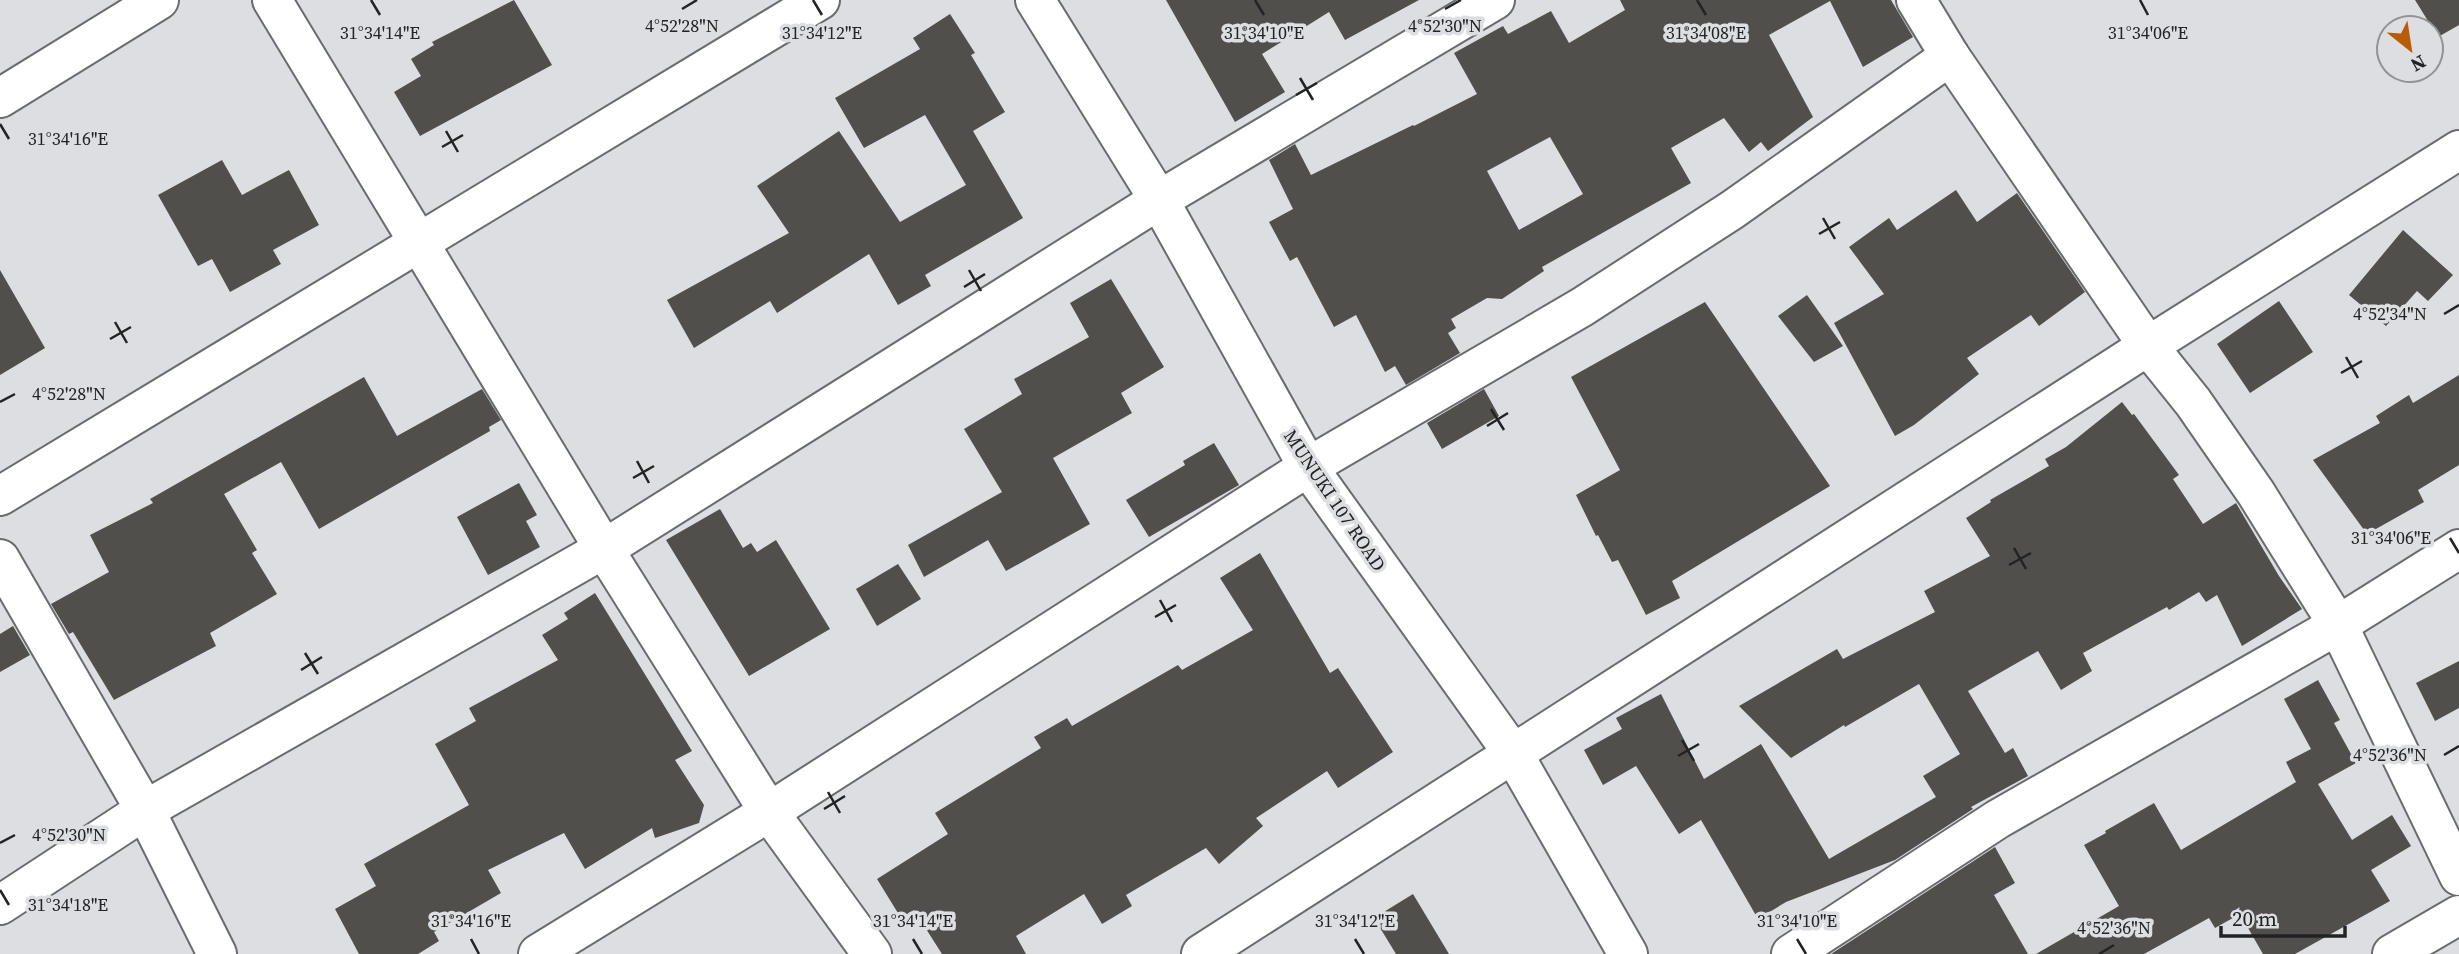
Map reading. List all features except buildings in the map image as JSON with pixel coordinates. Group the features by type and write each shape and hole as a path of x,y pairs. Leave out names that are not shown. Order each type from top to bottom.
{"street":[{"path":"0,98 159,0"},
{"path":"272,0 604,549 769,812 872,954"},
{"path":"0,496 820,0"},
{"name":"MUNUKI 107 ROAD","path":"1035,0 1159,200 1308,467 1514,755 1628,954"},
{"path":"0,905 145,810 604,549 1159,200 1495,0"},
{"path":"1916,0 1950,55 2148,346 2193,402 2256,493 2338,625 2459,876"},
{"path":"538,954 769,812 1308,467 1593,300 1732,210 1950,55"},
{"path":"1201,954 2148,346 2459,150"},
{"path":"1791,954 1998,819 2338,625 2459,549"},
{"path":"0,559 145,810 217,954"},
{"path":"2392,954 2459,915"}]}
